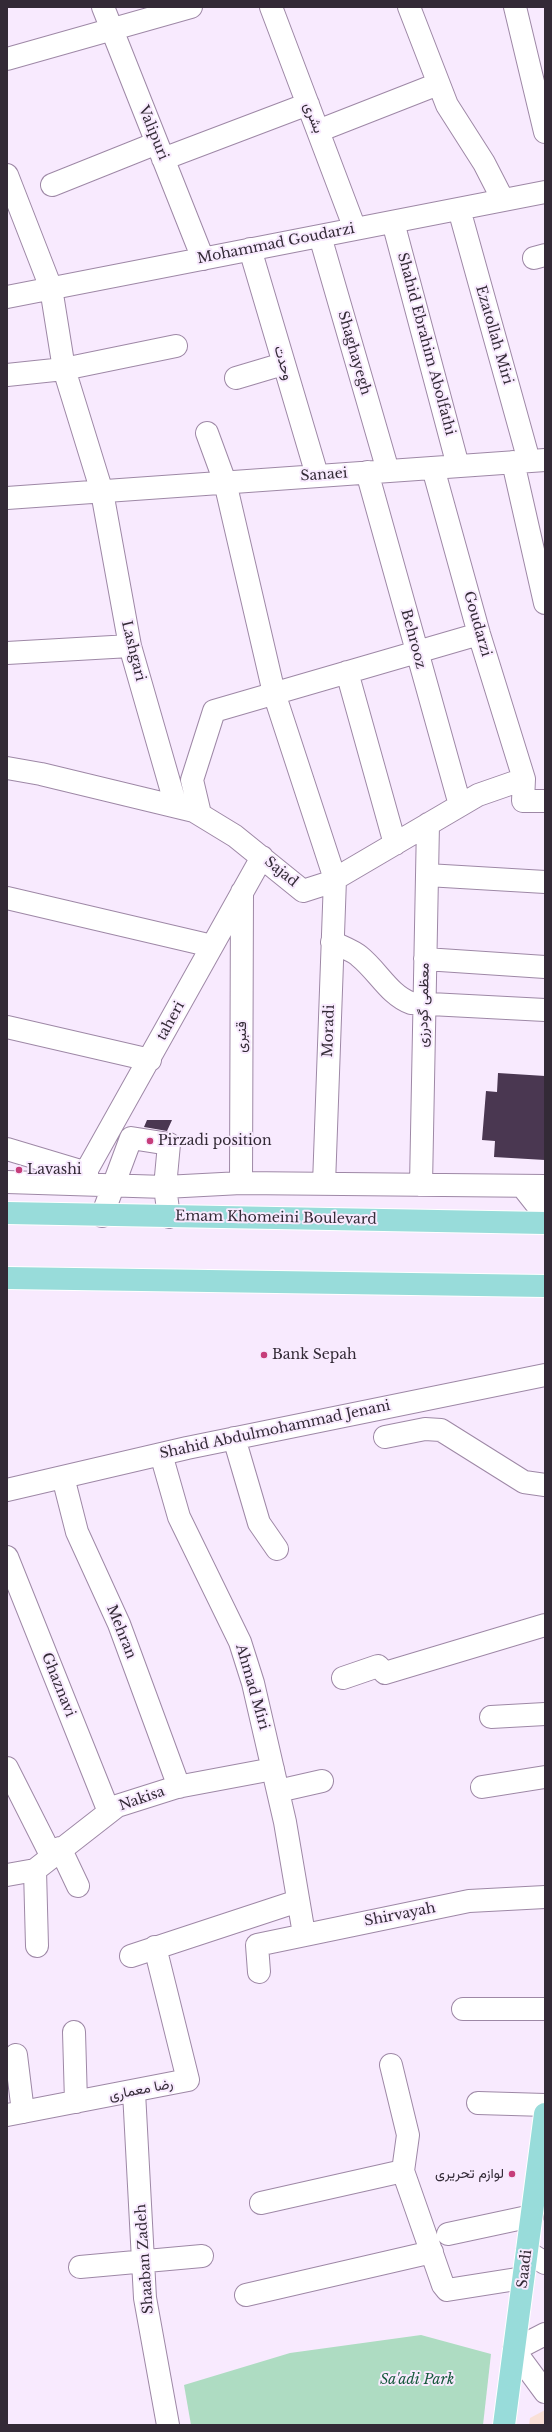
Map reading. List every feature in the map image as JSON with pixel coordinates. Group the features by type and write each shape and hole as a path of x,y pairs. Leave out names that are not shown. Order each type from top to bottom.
{"main road":[{"name":"Emam Khomeini Boulevard","path":"7,1213 102,1216 545,1223"},
{"path":"7,1278 545,1286"},
{"name":"Saadi","path":"504,2425 524,2278 536,2257 532,2216 545,2114"}],"street":[{"name":"Valipuri","path":"103,7 203,258"},
{"path":"7,59 191,7"},
{"name":"بشری","path":"271,7 355,229"},
{"path":"408,7 447,105 484,163 503,200"},
{"path":"515,7 545,132"},
{"path":"318,130 438,84"},
{"path":"52,185 308,104"},
{"name":"Lashgari","path":"7,175 11,201 51,288 64,369 102,492 130,646 176,806"},
{"name":"Mohammad Goudarzi","path":"7,297 545,192"},
{"name":"Ezatollah Miri","path":"459,209 529,461 545,603"},
{"name":"Shahid Ebrahim Abolfathi","path":"393,222 458,466"},
{"name":"Shaghayegh","path":"320,236 378,471"},
{"name":"وحدت","path":"250,250 317,476"},
{"path":"7,375 64,369 176,346"},
{"path":"236,378 283,364"},
{"path":"208,433 225,482 274,694 335,879"},
{"name":"Sanaei","path":"7,498 529,461"},
{"name":"Goudarzi","path":"433,468 479,634 524,779"},
{"name":"Behrooz","path":"378,471 416,652 460,805"},
{"path":"200,814 192,780 214,711 479,634"},
{"path":"7,653 130,646"},
{"path":"347,672 395,844"},
{"name":"Sajad","path":"7,768 41,774 176,806 200,814 218,824 303,890 335,879 478,795 524,779"},
{"path":"524,779 523,801 545,801"},
{"name":"معظمی گودرزی","path":"421,1185 423,1005 428,824"},
{"name":"taheri","path":"83,1179 262,857"},
{"path":"427,875 545,882"},
{"name":"Moradi","path":"324,1184 335,879"},
{"name":"قنبری","path":"241,1183 242,892"},
{"path":"7,898 212,946"},
{"path":"332,942 358,954 378,973 400,999 423,1005 545,1010"},
{"path":"424,959 545,967"},
{"path":"7,1027 150,1060"},
{"path":"102,1216 131,1138 169,1144 165,1187 168,1217"},
{"path":"7,1149 83,1179 113,1185 165,1187 241,1183 545,1186"},
{"path":"7,1182 83,1179"},
{"path":"522,1186 545,1215"},
{"name":"Shahid Abdulmohammad Jenani","path":"7,1490 234,1438 545,1375"},
{"path":"385,1437 425,1429 441,1430 524,1482 545,1485"},
{"path":"234,1438 259,1523 276,1549"},
{"name":"Ahmad Miri","path":"161,1454 179,1517 240,1642 253,1683 278,1790 304,1934"},
{"name":"Mehran","path":"63,1477 76,1532 119,1624 179,1787"},
{"name":"Ghaznavi","path":"7,1557 109,1812"},
{"path":"342,1678 378,1666 385,1673 545,1625"},
{"path":"491,1717 545,1714"},
{"path":"7,1768 56,1852 78,1886"},
{"name":"Nakisa","path":"34,1870 117,1806 179,1787 273,1770"},
{"path":"482,1787 545,1777"},
{"path":"278,1790 322,1781"},
{"path":"7,1875 34,1870 37,1946"},
{"name":"Shirvayah","path":"259,1972 257,1945 304,1934 469,1901 545,1897"},
{"path":"131,1956 298,1901"},
{"name":"رضا معماری","path":"15,2113 134,2092 188,2080 155,1948"},
{"path":"463,2009 545,2010"},
{"path":"74,2032 76,2102"},
{"path":"15,2113 16,2055"},
{"path":"391,2065 408,2135 403,2171 432,2252 448,2290 524,2278"},
{"name":"Shaaban Zadeh","path":"134,2092 145,2298 168,2425"},
{"path":"478,2103 545,2106"},
{"path":"261,2203 403,2171"},
{"path":"448,2234 532,2216"},
{"path":"246,2295 432,2252"},
{"path":"80,2267 202,2256"},
{"path":"545,2334 514,2350 545,2392"}],"shaded area":[{"path":"545,2410 545,2425 529,2425 530,2418"}],"green space":[{"name":"Sa'adi Park","path":"421,2335 491,2354 483,2425 191,2425 184,2385 290,2353"}],"building":[{"path":"498,1073 545,1076 545,1160 494,1157 495,1141 482,1140 486,1091 497,1092"},
{"path":"147,1120 172,1120 167,1131 144,1127"}],"place":[{"name":"Pirzadi position","path":"150,1141"},
{"name":"Lavashi","path":"19,1170"},
{"name":"Bank Sepah","path":"264,1355"},
{"name":"لوازم تحریری","path":"512,2174"}]}
